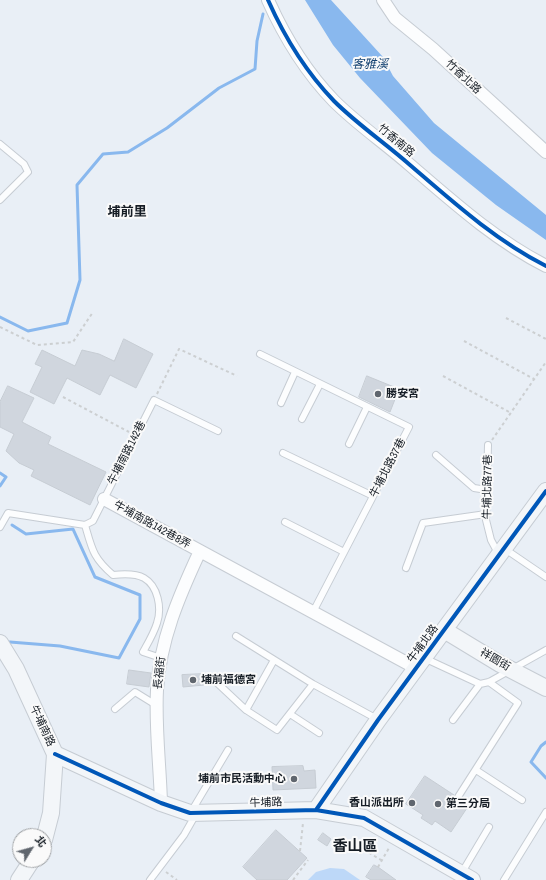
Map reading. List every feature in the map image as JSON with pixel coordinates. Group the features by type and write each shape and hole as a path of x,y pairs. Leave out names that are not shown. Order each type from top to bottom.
{"street":[{"name":"竹香南路","path":"268,0 288,42 313,77 334,101 458,206 510,246 546,266"},
{"name":"竹香北路","path":"383,0 395,18 433,49 546,152"},
{"name":"牛埔北路","path":"310,810 546,491"},
{"name":"牛埔南路142巷8弄","path":"104,499 200,551"},
{"path":"200,551 313,612 420,663"},
{"name":"長福街","path":"161,803 157,690 161,658 175,606 200,551"},
{"name":"祥園街","path":"444,630 510,669 546,688"},
{"name":"牛埔南路","path":"0,643 16,669 55,754 51,813 47,828"},
{"name":"牛埔路","path":"55,754 161,803 193,814 310,810 364,818 467,877"},
{"path":"19,880 27,868"}],"lane":[{"path":"0,144 24,164 28,172 0,200"},
{"name":"牛埔北路37巷","path":"260,354 408,427 313,612"},
{"path":"281,402 295,372"},
{"path":"302,419 320,384"},
{"path":"154,400 218,431"},
{"name":"牛埔南路142巷","path":"85,525 93,521 154,400"},
{"path":"349,444 367,407"},
{"name":"牛埔北路77巷","path":"488,445 486,520 491,540 501,551"},
{"path":"283,453 373,496"},
{"path":"436,455 474,488 487,490"},
{"path":"0,527 8,513 85,525 98,563 113,574 127,574 144,578 155,590 160,606 157,624 143,652 161,658"},
{"path":"406,568 423,523 486,514"},
{"path":"285,522 344,552"},
{"path":"501,551 546,576"},
{"path":"236,636 313,684 378,720"},
{"path":"420,663 480,684 489,682 546,650"},
{"path":"246,710 274,660"},
{"path":"214,680 246,710 277,730 313,684"},
{"path":"458,797 518,703 489,682"},
{"path":"453,720 480,684"},
{"path":"115,709 135,692 158,706"},
{"path":"290,714 319,733"},
{"path":"150,880 184,835 193,814 228,750"},
{"path":"476,770 522,800"},
{"path":"504,880 546,812"},
{"path":"467,877 489,827"}],"path":[{"path":"0,327 37,345 73,342 93,312"},
{"path":"506,318 546,338"},
{"path":"464,341 534,379"},
{"path":"154,400 180,349 237,376"},
{"path":"443,376 511,413"},
{"path":"63,397 136,436"},
{"path":"300,851 310,810"},
{"path":"378,867 396,836"},
{"path":"332,846 337,839 363,849 381,860"},
{"path":"293,880 308,860"},
{"path":"160,868 177,880"}],"shaded area":[{"path":"330,868 344,869 360,880 308,880 316,872"}],"water":[{"name":"客雅溪","path":"305,0 331,0 383,57 393,76 434,123 546,215 546,240 496,205 432,153 360,78 333,45"}],"building":[{"path":"124,339 153,354 136,388 110,375 100,395 67,378 54,404 30,392 42,367 35,364 42,350 75,366 82,350 99,354 114,361"},
{"name":"勝安宮","path":"367,376 399,389 390,412 359,397"},
{"path":"8,386 34,398 22,422 51,437 48,444 106,472 90,505 31,476 34,470 19,463 6,451 14,434 0,427 0,402"},
{"path":"129,670 151,673 149,687 127,684"},
{"name":"埔前福德宮","path":"204,674 204,685 183,687 182,675"},
{"name":"埔前市民活動中心","path":"303,766 304,771 315,770 316,788 273,790 272,767"},
{"name":"第三分局","path":"425,776 454,795 455,801 462,800 469,805 451,832 435,821 432,825 421,818 423,815 406,804"},
{"path":"276,830 307,858 287,880 257,880 243,867"},
{"path":"323,833 331,839 327,846 318,840"},
{"path":"374,865 396,880 371,880 366,877"}],"waterway":[{"path":"0,317 28,331 67,323 80,280 77,185 103,154 128,152 167,128 219,88 255,69 257,41 263,14"},
{"path":"0,473 6,477 0,486"},
{"path":"10,642 60,646 119,658 140,619 140,595 95,577 73,529 26,534 12,525"},
{"path":"546,742 541,746 531,762 546,778"}],"cycle path":[{"path":"268,0 296,53 314,78 334,101 352,118 475,220 527,256 546,266"},
{"path":"316,810 378,720 546,491"},
{"path":"55,754 161,803 190,813 316,810 364,818 472,880"}],"place":[{"name":"勝安宮","path":"378,394"},
{"name":"埔前福德宮","path":"193,680"},
{"name":"埔前市民活動中心","path":"294,779"},
{"name":"香山派出所","path":"412,803"},
{"name":"第三分局","path":"438,804"}],"district":[{"name":"埔前里","path":"127,213"},
{"name":"香山區","path":"355,847"}]}
